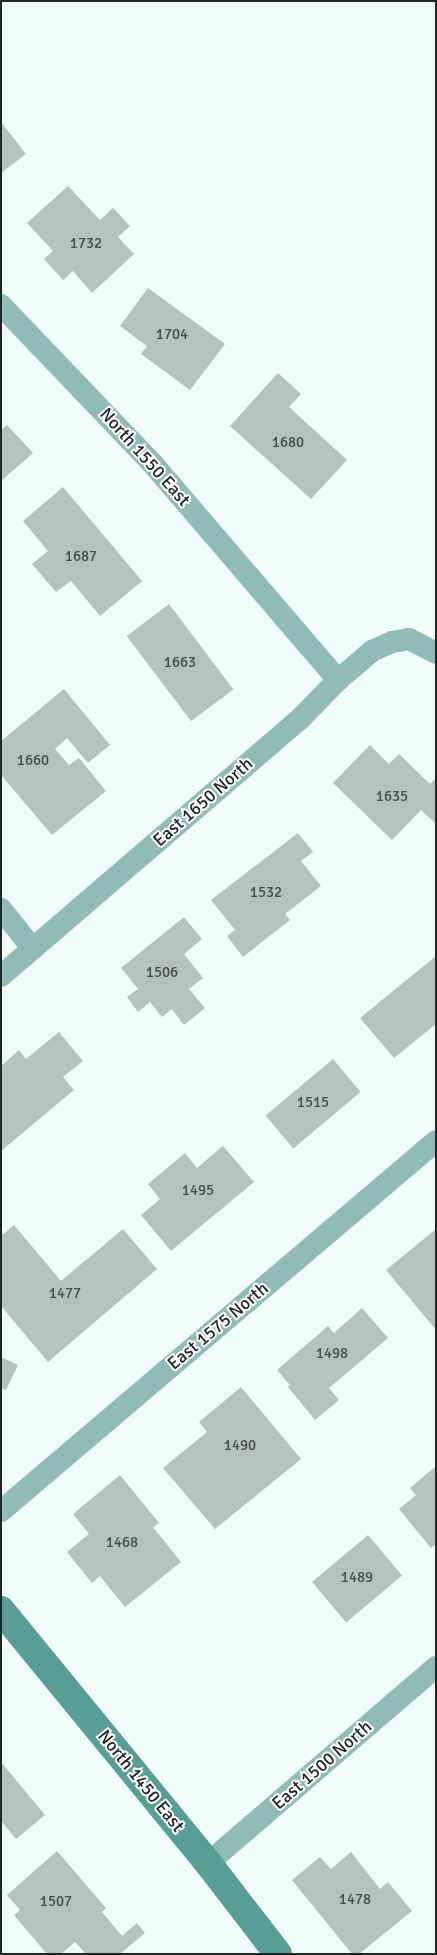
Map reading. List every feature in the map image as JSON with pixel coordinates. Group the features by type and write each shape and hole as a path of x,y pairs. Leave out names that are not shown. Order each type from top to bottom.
{"street":[{"name":"North 1550 East","path":"1,305 152,463 338,680"},
{"name":"East 1650 North","path":"1,976 300,720 338,680 372,651 392,642 409,639 436,653"},
{"path":"1,910 33,949"},
{"name":"East 1575 North","path":"1,1511 436,1141"},
{"name":"North 1450 East","path":"1,1610 208,1863 278,1954"},
{"name":"East 1500 North","path":"208,1863 436,1667"}],"building":[{"path":"1,122 26,154 1,173"},
{"path":"68,186 100,220 113,208 130,226 118,237 134,254 92,293 73,271 63,280 44,259 53,251 27,223"},
{"path":"148,288 225,344 190,390 141,354 147,346 120,326"},
{"path":"278,373 301,394 289,407 347,460 311,499 230,426"},
{"path":"7,425 33,453 1,481 1,430"},
{"path":"63,487 142,581 100,616 71,581 56,592 32,564 48,551 23,521"},
{"path":"169,604 233,689 191,721 127,636"},
{"path":"64,689 110,745 88,763 67,738 55,749 69,765 79,758 106,791 52,835 1,775 1,741"},
{"path":"370,745 389,764 399,754 430,784 436,778 436,824 421,810 392,840 333,783"},
{"path":"298,833 313,852 301,861 321,886 285,914 290,920 243,957 227,936 235,930 211,900"},
{"path":"184,917 202,939 184,954 203,978 189,989 205,1008 184,1025 172,1009 162,1017 150,1002 138,1012 127,997 138,989 121,968"},
{"path":"436,956 436,1024 394,1058 360,1018"},
{"path":"59,1032 83,1061 63,1077 74,1090 1,1151 1,1066 19,1050 26,1059"},
{"path":"333,1059 361,1092 293,1149 266,1116"},
{"path":"223,1146 254,1182 171,1251 141,1215 160,1199 148,1184 185,1153 197,1168"},
{"path":"14,1225 61,1281 123,1229 157,1269 48,1362 1,1306 1,1236"},
{"path":"436,1229 436,1330 386,1270"},
{"path":"362,1308 388,1338 329,1388 339,1400 315,1420 288,1387 290,1385 277,1370 328,1326 334,1333"},
{"path":"1,1357 18,1365 6,1390 1,1388"},
{"path":"241,1387 301,1459 215,1529 163,1468 207,1432 199,1422"},
{"path":"436,1466 436,1544 431,1548 399,1509 416,1495 410,1488"},
{"path":"120,1475 159,1523 153,1527 181,1562 125,1607 100,1576 92,1583 67,1552 89,1534 73,1514"},
{"path":"368,1535 402,1576 346,1623 312,1582"},
{"path":"1,1762 45,1815 16,1839 1,1821"},
{"path":"57,1851 106,1908 102,1912 122,1936 137,1923 145,1933 120,1954 86,1954 75,1942 61,1954 47,1954 14,1915 20,1910 7,1895"},
{"path":"351,1852 380,1889 388,1882 412,1911 359,1954 352,1954 292,1880 320,1857 331,1869"}]}
